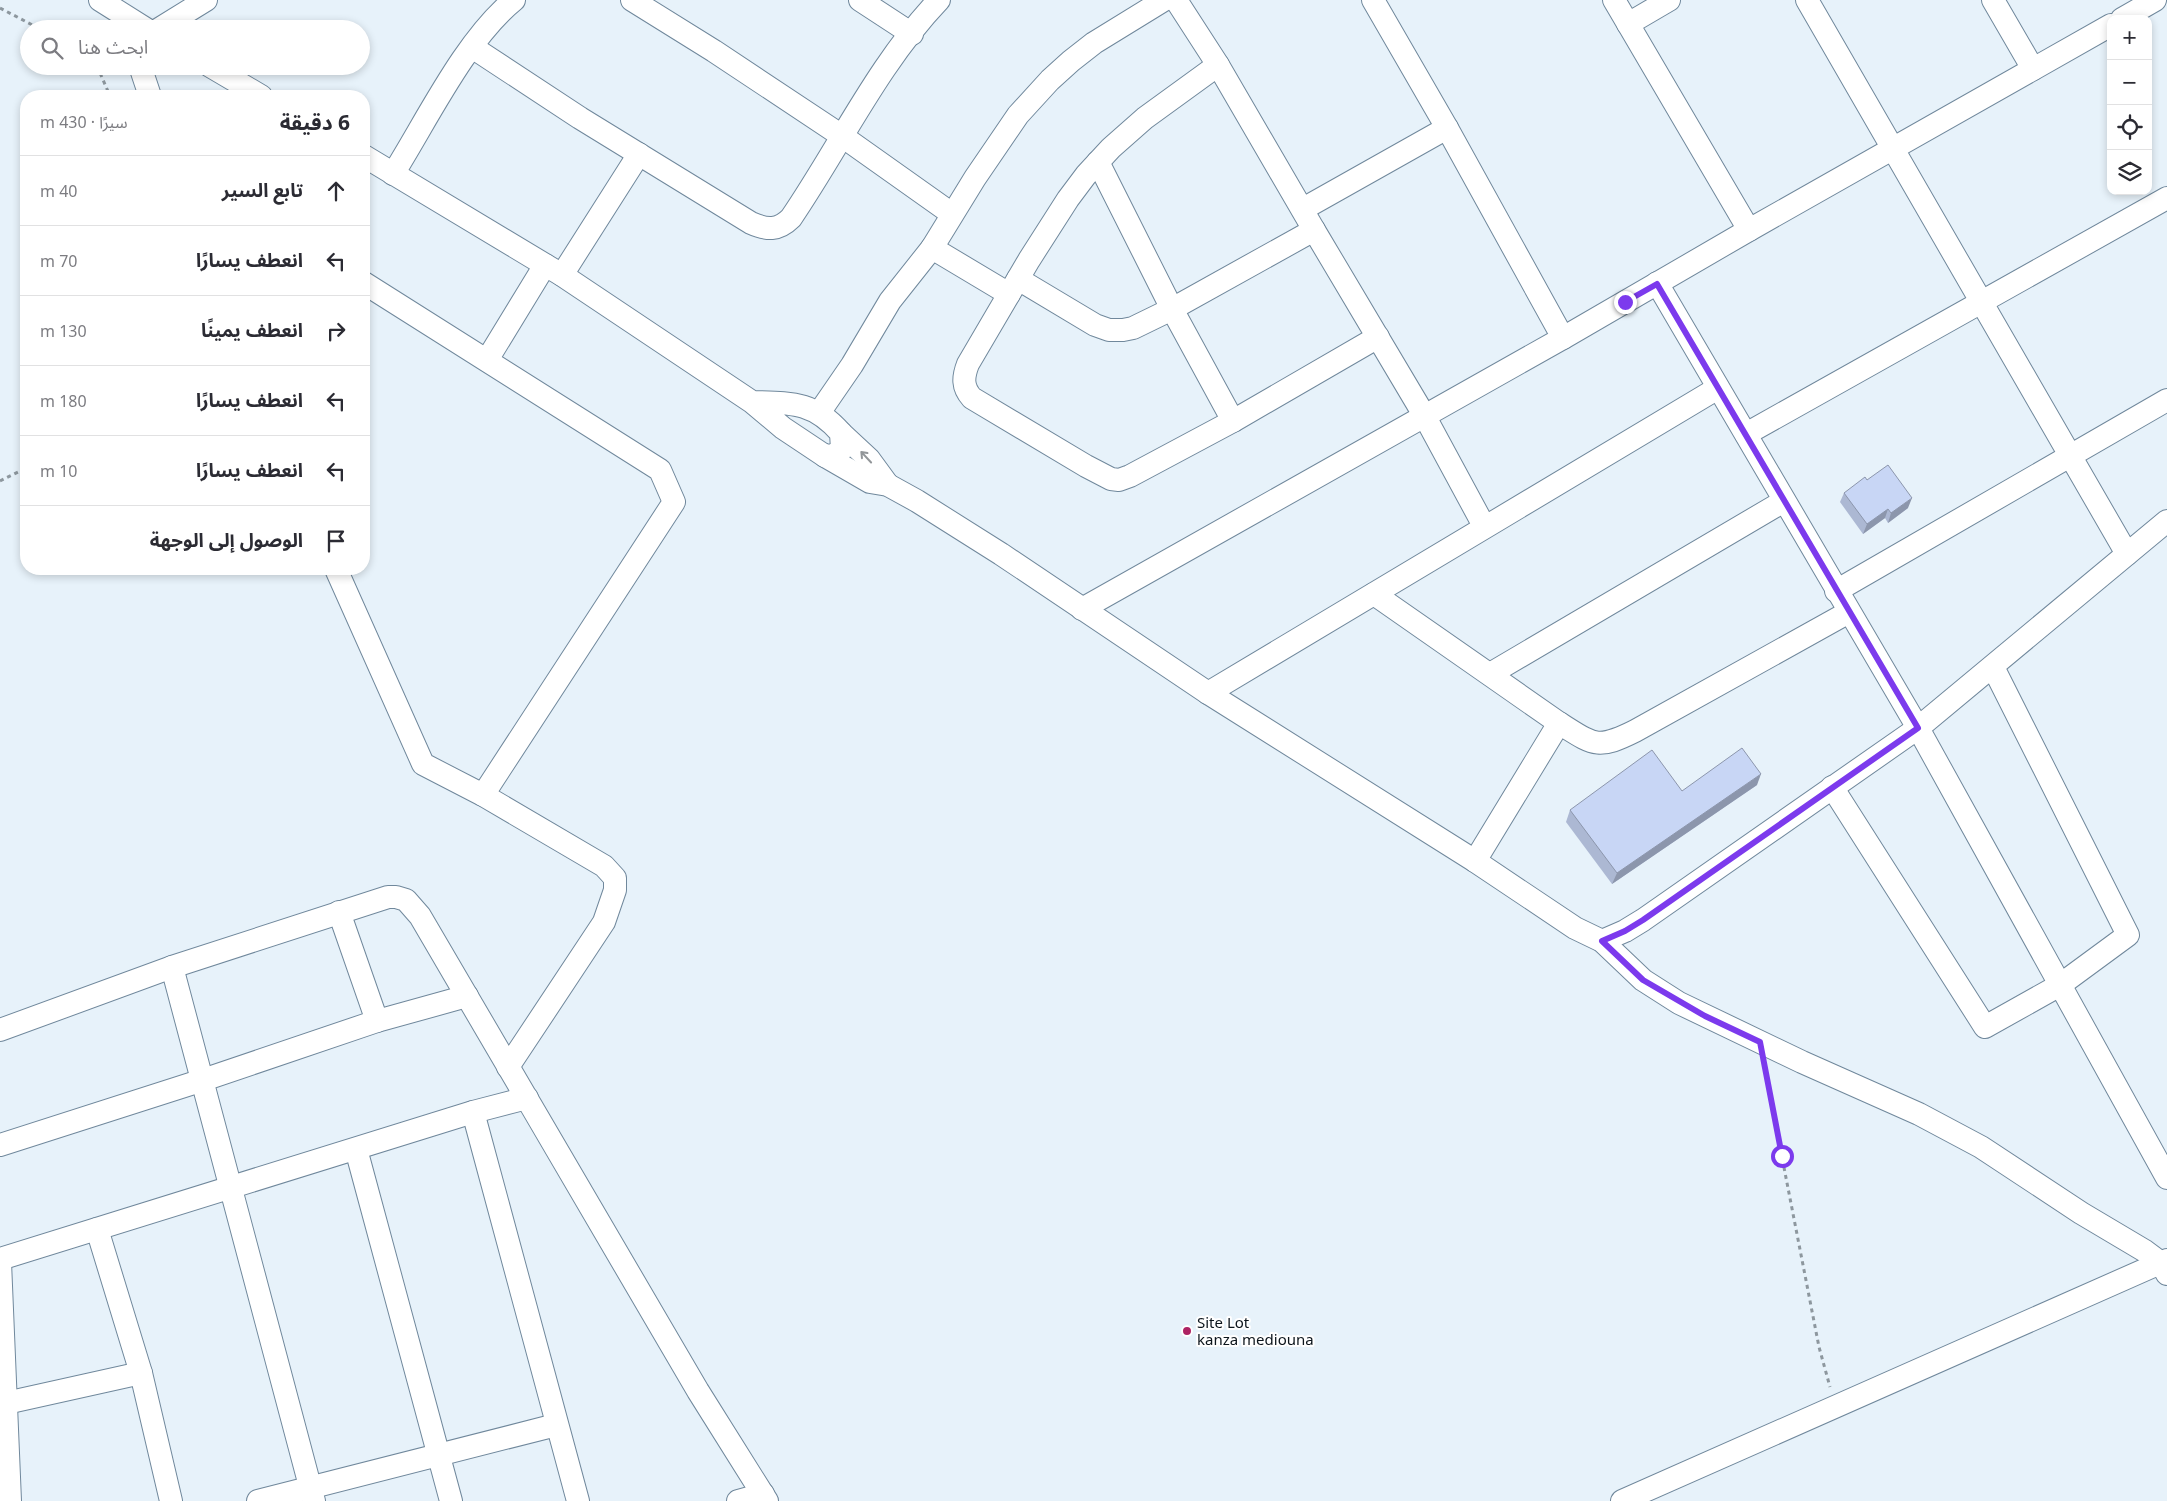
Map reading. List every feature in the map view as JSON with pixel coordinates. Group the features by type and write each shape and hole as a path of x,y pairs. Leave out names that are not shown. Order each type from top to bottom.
{"street":[{"path":"100,0 123,20"},
{"path":"174,20 206,0"},
{"path":"632,0 714,51 842,136 952,214"},
{"path":"860,0 912,34"},
{"path":"472,47 580,118 751,223 763,228 774,229 781,227 791,218 881,76 939,0"},
{"path":"819,413 852,365 890,300 932,248 1004,132 1050,80 1094,44 1164,0"},
{"path":"1176,0 1218,65 1424,415 1484,526"},
{"path":"1373,0 1447,128 1563,338"},
{"path":"1614,0 1749,230"},
{"path":"1628,24 1669,0"},
{"path":"1807,0 2127,554"},
{"path":"1992,0 2033,69"},
{"path":"2129,15 2155,0"},
{"path":"393,174 472,47 503,4"},
{"path":"1082,609 1563,338 1749,230 2107,27"},
{"path":"1218,65 1145,118 1098,162 1068,199 968,364 964,376 965,389 972,398 1094,472 1111,479 1123,479 1172,456 1378,337"},
{"path":"143,75 148,90"},
{"path":"225,75 251,90"},
{"path":"1303,209 1447,128"},
{"path":"487,360 640,154"},
{"path":"370,160 553,270 752,402 783,428 825,456 870,482 888,485 918,500 1208,693 1475,861 1575,928 1602,941 1643,980 1705,1016 1919,1114 1981,1147 2081,1213 2145,1251 2165,1266 1835,1407 1622,1501"},
{"path":"1098,162 1172,309 1233,421"},
{"path":"1746,434 2167,198"},
{"path":"932,248 1109,330 1123,330 1133,328 1172,309 1314,230"},
{"path":"1657,284 1918,728 2167,1178"},
{"path":"370,286 660,470 674,502 483,795"},
{"path":"1208,693 1484,526 1718,388"},
{"path":"1836,591 2167,400"},
{"path":"752,402 796,403 819,413 869,459 888,485"},
{"path":"783,428 781,422 783,412 787,406 796,403"},
{"path":"825,456 834,455 842,449 841,433"},
{"path":"1490,674 1784,501"},
{"path":"1602,941 1625,931 1643,920 1918,728 1993,668 2167,521"},
{"path":"339,575 423,764 483,795 604,866 615,878 615,890 604,922 508,1067"},
{"path":"1374,594 1559,723 1592,742 1600,744 1612,742 1700,696 1849,612"},
{"path":"1832,787 1984,1027 2060,985 2128,935 1993,668"},
{"path":"1475,861 1559,723"},
{"path":"0,1030 172,967 339,912 388,898 396,897 406,900 420,916 698,1391 765,1497 738,1501"},
{"path":"339,912 377,1021"},
{"path":"172,967 312,1495"},
{"path":"0,1145 203,1080 377,1021 467,996"},
{"path":"10,1501 4,1462 6,1403 0,1270 96,1229 473,1112 527,1098"},
{"path":"473,1112 578,1501"},
{"path":"356,1149 451,1501"},
{"path":"96,1229 141,1373 171,1501"},
{"path":"6,1403 141,1373"},
{"path":"258,1501 312,1495 438,1455 556,1425"}],"path":[{"path":"0,8 23,20"},
{"path":"101,75 107,90"},
{"path":"0,481 20,471"},
{"path":"1760,1042 1819,1347 1835,1407"}],"building":[{"path":"1888,465 1912,498 1891,513 1888,509 1867,524 1844,493 1865,477 1867,480"},
{"path":"1742,748 1761,774 1617,873 1570,810 1652,750 1682,791"}],"place":[{"name":"Site Lot kanza mediouna","path":"1187,1331"}],"route":[{"path":"1625,302 1657,284 1918,728 1643,920 1625,931 1602,941 1643,980 1679,1003 1760,1042 1782,1156"}]}
